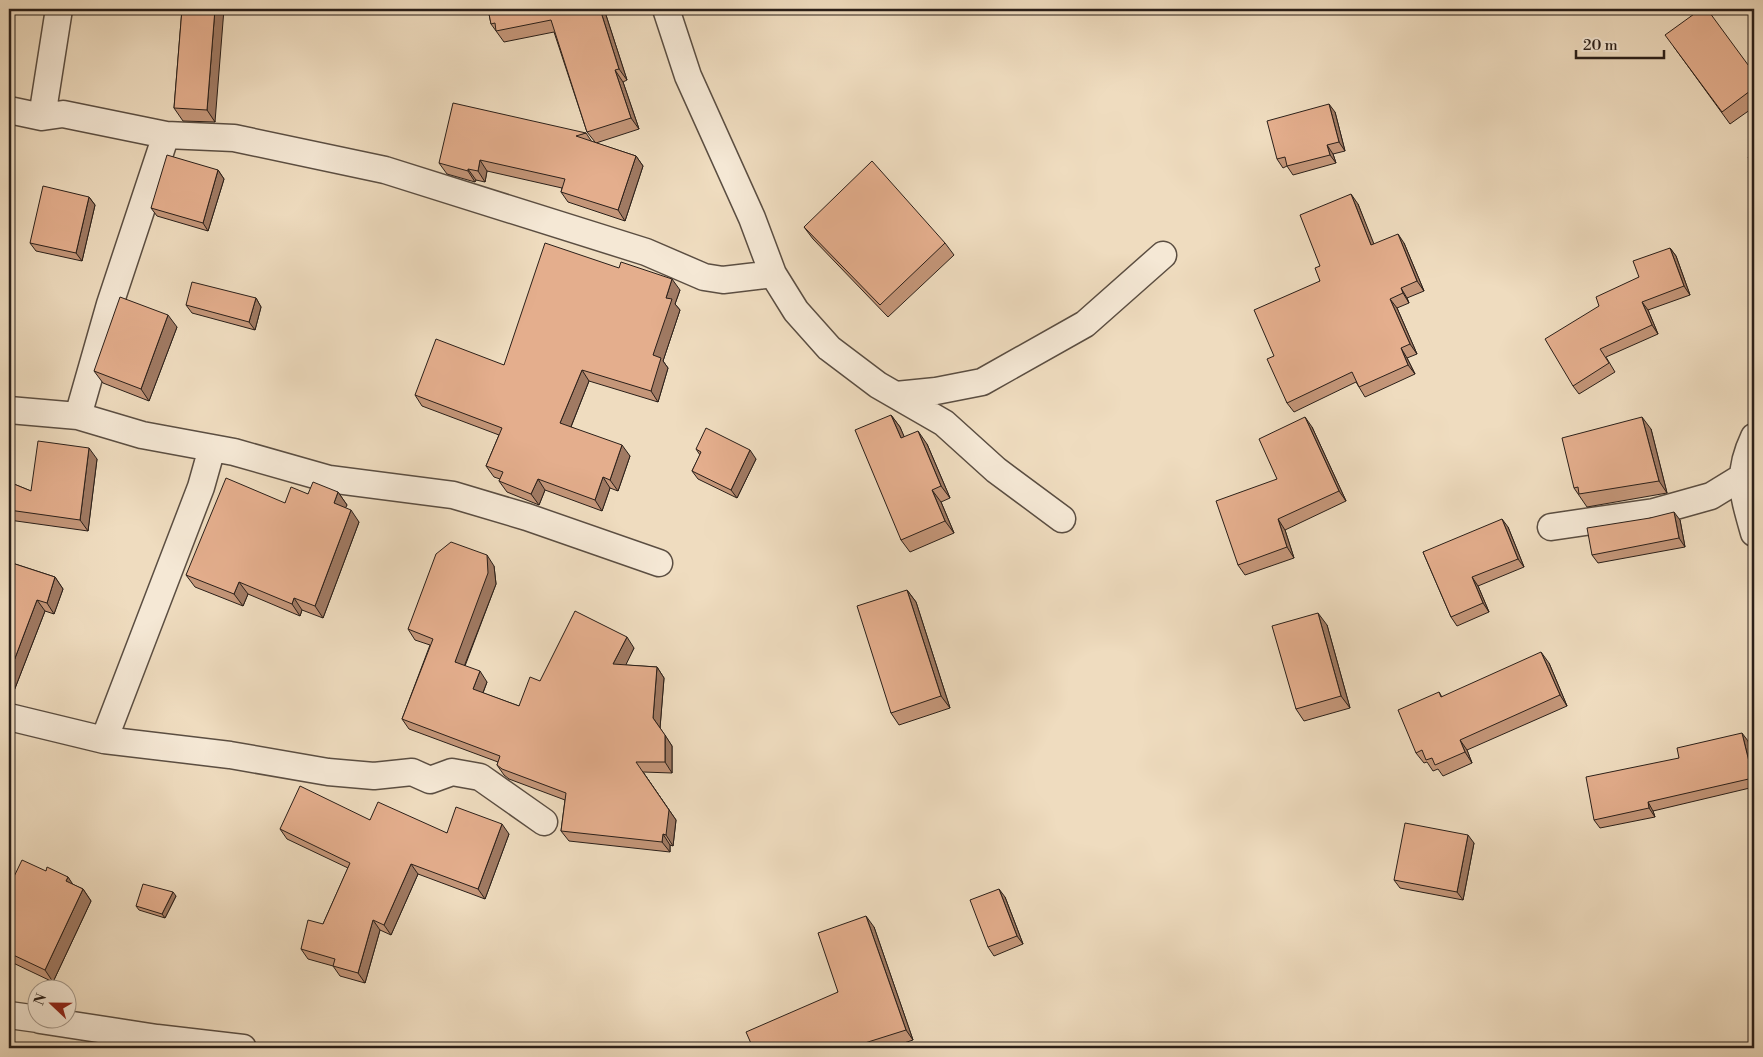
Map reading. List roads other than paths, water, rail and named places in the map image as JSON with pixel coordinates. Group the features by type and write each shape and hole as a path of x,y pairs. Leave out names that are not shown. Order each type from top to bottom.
{"street":[{"path":"42,117 58,9"},
{"path":"666,9 688,76 752,218 774,274 796,311 828,348 896,395 944,423 996,470 1062,519"},
{"path":"9,110 42,117 62,114 166,135 234,138 385,170 624,244 704,277 723,280 774,274"},
{"path":"78,416 110,304 166,135"},
{"path":"896,395 936,391 982,382 1085,324 1163,255"},
{"path":"9,410 78,416 142,435 234,452 329,479 453,495 527,516 659,563"},
{"path":"1754,437 1745,457 1742,477 1743,492 1754,532"},
{"path":"104,740 201,487 212,448"},
{"path":"1551,527 1663,509 1711,496 1742,477"},
{"path":"9,717 104,740 230,755 328,772 374,776 412,772 430,780 452,772 480,777 544,822"},
{"path":"9,1015 28,1018"},
{"path":"78,1025 157,1038 243,1048"}]}
